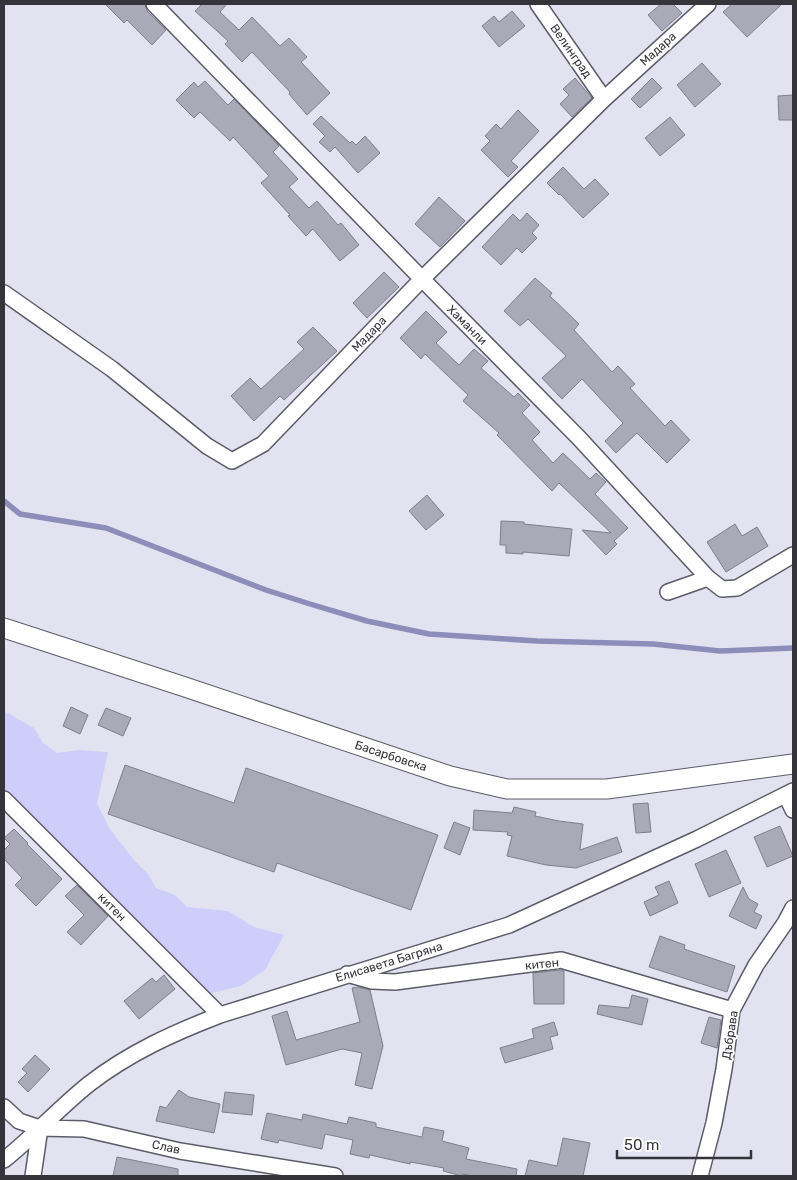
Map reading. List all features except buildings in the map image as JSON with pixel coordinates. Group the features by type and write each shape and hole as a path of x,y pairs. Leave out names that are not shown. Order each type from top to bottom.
{"street":[{"name":"Хаманли","path":"154,4 579,438 708,578 722,589 737,588 793,555"},
{"name":"Велинград","path":"538,4 604,99"},
{"name":"Мадара","path":"4,293 112,369 207,446 232,461 263,444 422,279 604,99 708,4"},
{"path":"668,592 708,578"},
{"name":"Басарбовска","path":"4,628 441,773 508,789 607,789 793,764"},
{"path":"790,793 793,810"},
{"name":"Елисавета Багряна","path":"4,1160 90,1084 138,1050 220,1015 509,925 697,839 790,793"},
{"name":"китен","path":"4,799 220,1015"},
{"name":"Дъбрава","path":"700,1176 714,1122 732,1010 756,965 793,908"},
{"name":"китен","path":"347,974 384,983 561,960 732,1010"},
{"name":"Слав","path":"4,1107 19,1121 40,1128 84,1129 180,1151 335,1176"},
{"path":"33,1176 40,1128"}],"shaded area":[{"path":"4,711 34,728 43,743 57,753 79,750 108,752 97,804 110,829 134,860 148,874 156,888 175,895 187,907 228,911 254,927 284,935 265,970 241,986 199,996 4,799"}],"waterway":[{"path":"4,501 20,514 106,528 266,590 367,621 429,634 537,641 653,644 720,651 793,648"}]}
